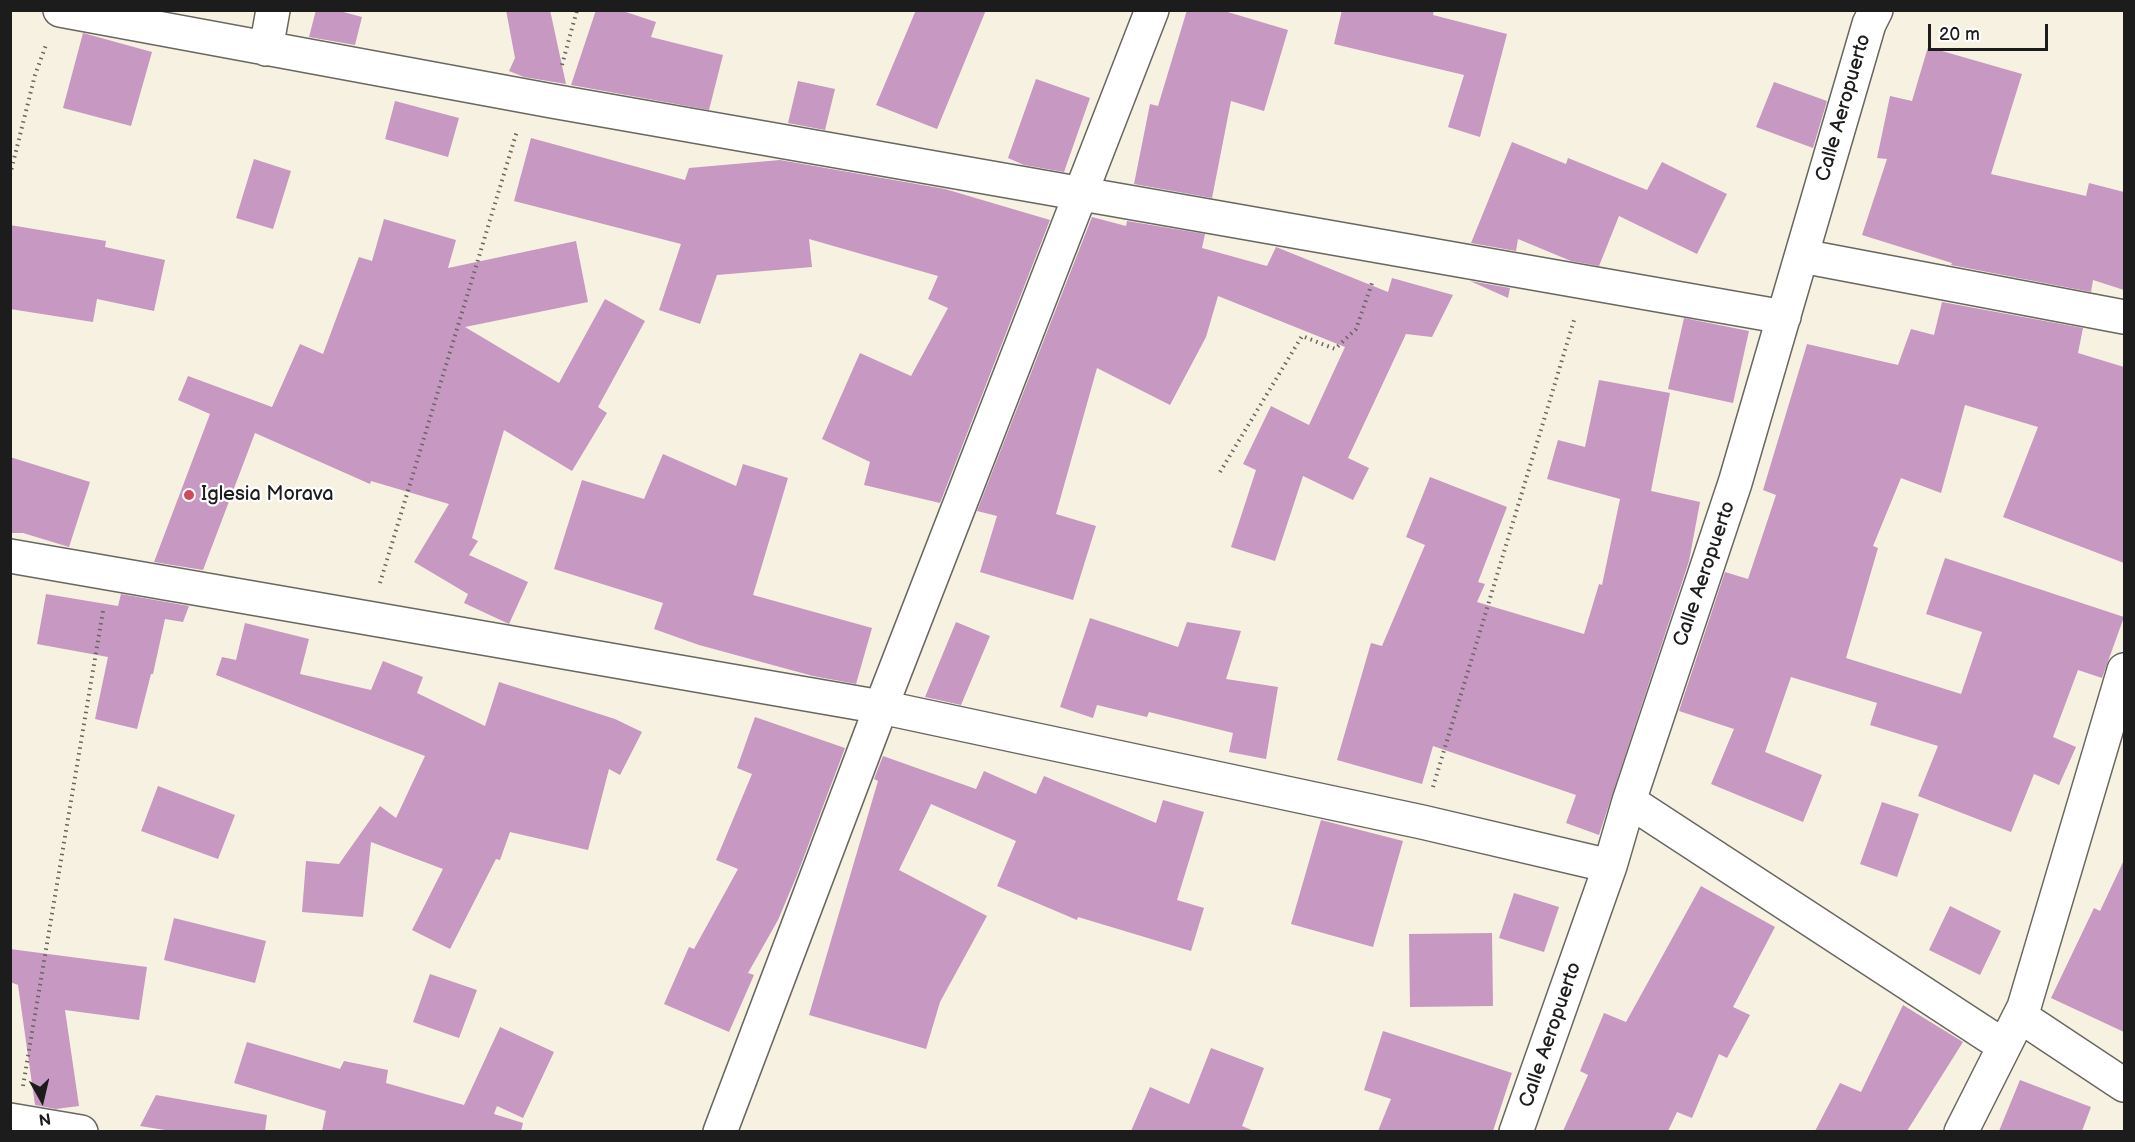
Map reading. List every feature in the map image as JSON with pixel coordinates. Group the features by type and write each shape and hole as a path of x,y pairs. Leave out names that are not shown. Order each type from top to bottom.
{"street":[{"path":"60,10 196,24 266,49 1784,317"},
{"path":"266,49 273,10"},
{"path":"720,1131 881,707 1152,10"},
{"name":"Calle Aeropuerto","path":"1516,1131 1611,866 1629,801 1735,483 1869,24 1876,10"},
{"path":"1802,256 2124,317"},
{"path":"10,556 881,707 1422,822 1611,866"},
{"path":"1961,1131 2020,1016 2124,670"},
{"path":"1629,801 2004,1046"},
{"path":"2020,1016 2124,1085"},
{"path":"13,1121 81,1131"}],"path":[{"path":"369,618 540,98 577,10"},
{"path":"10,175 34,75 47,43"},
{"path":"1220,472 1302,336 1335,348 1356,329 1383,247"},
{"path":"1422,822 1586,282"},
{"path":"13,1121 109,573"}],"building":[{"path":"316,10 336,10 362,17 355,45 309,37"},
{"path":"506,10 550,10 566,84 524,77 509,71 515,58"},
{"path":"596,10 620,10 656,22 651,37 723,55 709,110 571,85"},
{"path":"916,10 986,10 937,129 876,105"},
{"path":"1187,10 1221,10 1288,30 1264,111 1231,101 1212,198 1134,184 1150,104 1158,106"},
{"path":"1342,10 1434,10 1433,15 1507,34 1480,137 1448,127 1464,75 1334,44"},
{"path":"83,33 152,52 131,126 63,108"},
{"path":"1928,47 2022,74 1991,174 2086,196 2089,183 2124,192 2124,290 2093,280 2091,292 1951,265 1952,263 1862,235 1887,159 1877,158 1890,96 1912,101"},
{"path":"1036,79 1090,98 1064,172 1024,165 1008,158"},
{"path":"798,81 835,89 825,130 788,123"},
{"path":"1774,82 1827,101 1813,148 1756,127"},
{"path":"395,101 459,118 448,157 385,139"},
{"path":"531,138 685,180 689,168 780,160 945,189 1050,220 940,503 864,485 870,462 822,439 860,353 911,376 948,308 928,299 938,276 809,239 812,267 717,275 700,324 659,310 681,244 514,201"},
{"path":"1512,142 1566,164 1568,158 1647,190 1662,162 1727,194 1697,254 1619,216 1599,266 1571,261 1518,239 1516,251 1471,243"},
{"path":"254,159 291,171 273,229 236,218"},
{"path":"1092,217 1126,226 1127,221 1205,234 1202,248 1267,266 1276,247 1388,292 1392,278 1453,295 1432,337 1406,334 1348,458 1369,468 1353,500 1303,476 1275,561 1231,547 1256,470 1243,464 1271,406 1309,425 1345,347 1218,296 1206,337 1170,405 1097,368 1056,514 1096,526 1073,600 980,572 997,516 977,511"},
{"path":"384,219 456,240 448,268 576,241 588,302 465,327 559,383 605,299 645,321 598,407 607,413 572,471 504,430 472,538 478,541 469,555 528,582 509,624 464,603 468,594 414,562 449,504 371,481 370,484 255,433 203,570 154,562 210,414 178,400 188,376 272,407 300,344 323,354 359,257 372,261"},
{"path":"10,225 106,241 105,247 165,260 154,311 97,299 93,322 10,309"},
{"path":"1470,281 1510,288 1508,298"},
{"path":"1942,302 2083,328 2078,353 2124,367 2124,563 2003,517 2038,427 1965,405 1941,493 1901,478 1873,546 1878,548 1846,658 1961,694 1982,632 1926,614 1945,558 2124,617 2102,678 2078,670 2053,737 2076,747 2059,785 2034,774 2011,832 1918,796 1938,746 1870,725 1877,703 1791,677 1765,752 1822,775 1803,822 1711,784 1734,729 1679,711 1725,572 1748,579 1776,495 1763,490 1807,344 1898,365 1911,329 1934,335"},
{"path":"1684,318 1749,331 1733,403 1668,389"},
{"path":"1599,380 1670,393 1651,491 1700,502 1689,561 1599,835 1566,823 1576,795 1433,746 1422,784 1337,760 1371,643 1382,646 1425,545 1406,537 1430,477 1507,507 1478,582 1485,584 1477,602 1584,634 1599,584 1602,585 1620,499 1547,479 1558,440 1585,447"},
{"path":"663,454 736,486 743,464 788,478 753,595 872,628 856,684 813,676 699,645 654,629 663,603 554,569 582,480 644,499"},
{"path":"10,457 90,482 69,547 23,533 10,533"},
{"path":"46,594 118,606 121,594 189,606 183,622 165,619 153,674 151,674 137,729 95,719 108,657 37,644"},
{"path":"1090,618 1178,647 1187,622 1241,631 1226,679 1278,687 1266,759 1229,752 1233,733 1149,712 1147,717 1097,705 1093,718 1060,707"},
{"path":"956,622 990,636 961,705 925,697"},
{"path":"245,623 309,639 300,674 371,690 383,661 423,677 417,693 485,726 499,682 615,719 642,732 620,775 609,769 588,850 510,832 500,860 496,859 450,949 412,930 443,869 371,842 363,917 302,912 306,861 339,864 380,806 396,818 425,756 216,675 222,657 236,660"},
{"path":"755,717 845,748 778,920 748,973 754,975 729,1032 664,1004 689,947 694,949 738,869 716,860 752,774 737,768"},
{"path":"883,756 976,789 984,771 1036,794 1044,776 1156,823 1163,800 1204,812 1177,900 1204,908 1191,951 1078,917 1077,920 997,886 1016,841 931,804 899,870 987,916 940,1002 926,1049 809,1015 878,781 874,779"},
{"path":"158,786 235,815 218,859 141,831"},
{"path":"1882,802 1919,814 1897,877 1860,864"},
{"path":"1321,820 1403,841 1373,947 1291,924"},
{"path":"2124,860 2124,1032 2051,998 2094,908 2100,911"},
{"path":"1701,886 1775,927 1733,1007 1750,1015 1727,1058 1719,1054 1692,1118 1677,1112 1668,1131 1563,1131 1588,1075 1580,1071 1604,1013 1626,1022"},
{"path":"1514,893 1559,907 1544,952 1499,938"},
{"path":"1950,906 2001,931 1980,975 1929,950"},
{"path":"174,918 266,941 255,983 164,960"},
{"path":"1492,933 1493,1006 1410,1007 1409,934"},
{"path":"10,949 147,967 139,1020 65,1010 79,1106 56,1109 35,1105 18,985 10,982"},
{"path":"430,974 477,990 459,1038 413,1022"},
{"path":"1903,1005 1963,1042 1907,1131 1815,1131 1840,1083 1861,1092"},
{"path":"500,1027 554,1052 523,1118 497,1106 494,1114 523,1123 521,1131 322,1131 326,1111 234,1083 247,1042 340,1069 344,1061 388,1070 386,1083 464,1105"},
{"path":"1383,1031 1512,1073 1493,1131 1378,1131 1391,1099 1364,1090"},
{"path":"1211,1048 1264,1068 1242,1126 1254,1131 1131,1131 1150,1087 1189,1104"},
{"path":"2020,1080 2091,1107 2082,1131 1999,1131"},
{"path":"156,1095 267,1115 265,1131 171,1131 140,1126"}],"place":[{"name":"Iglesia Morava","path":"189,495"}]}
